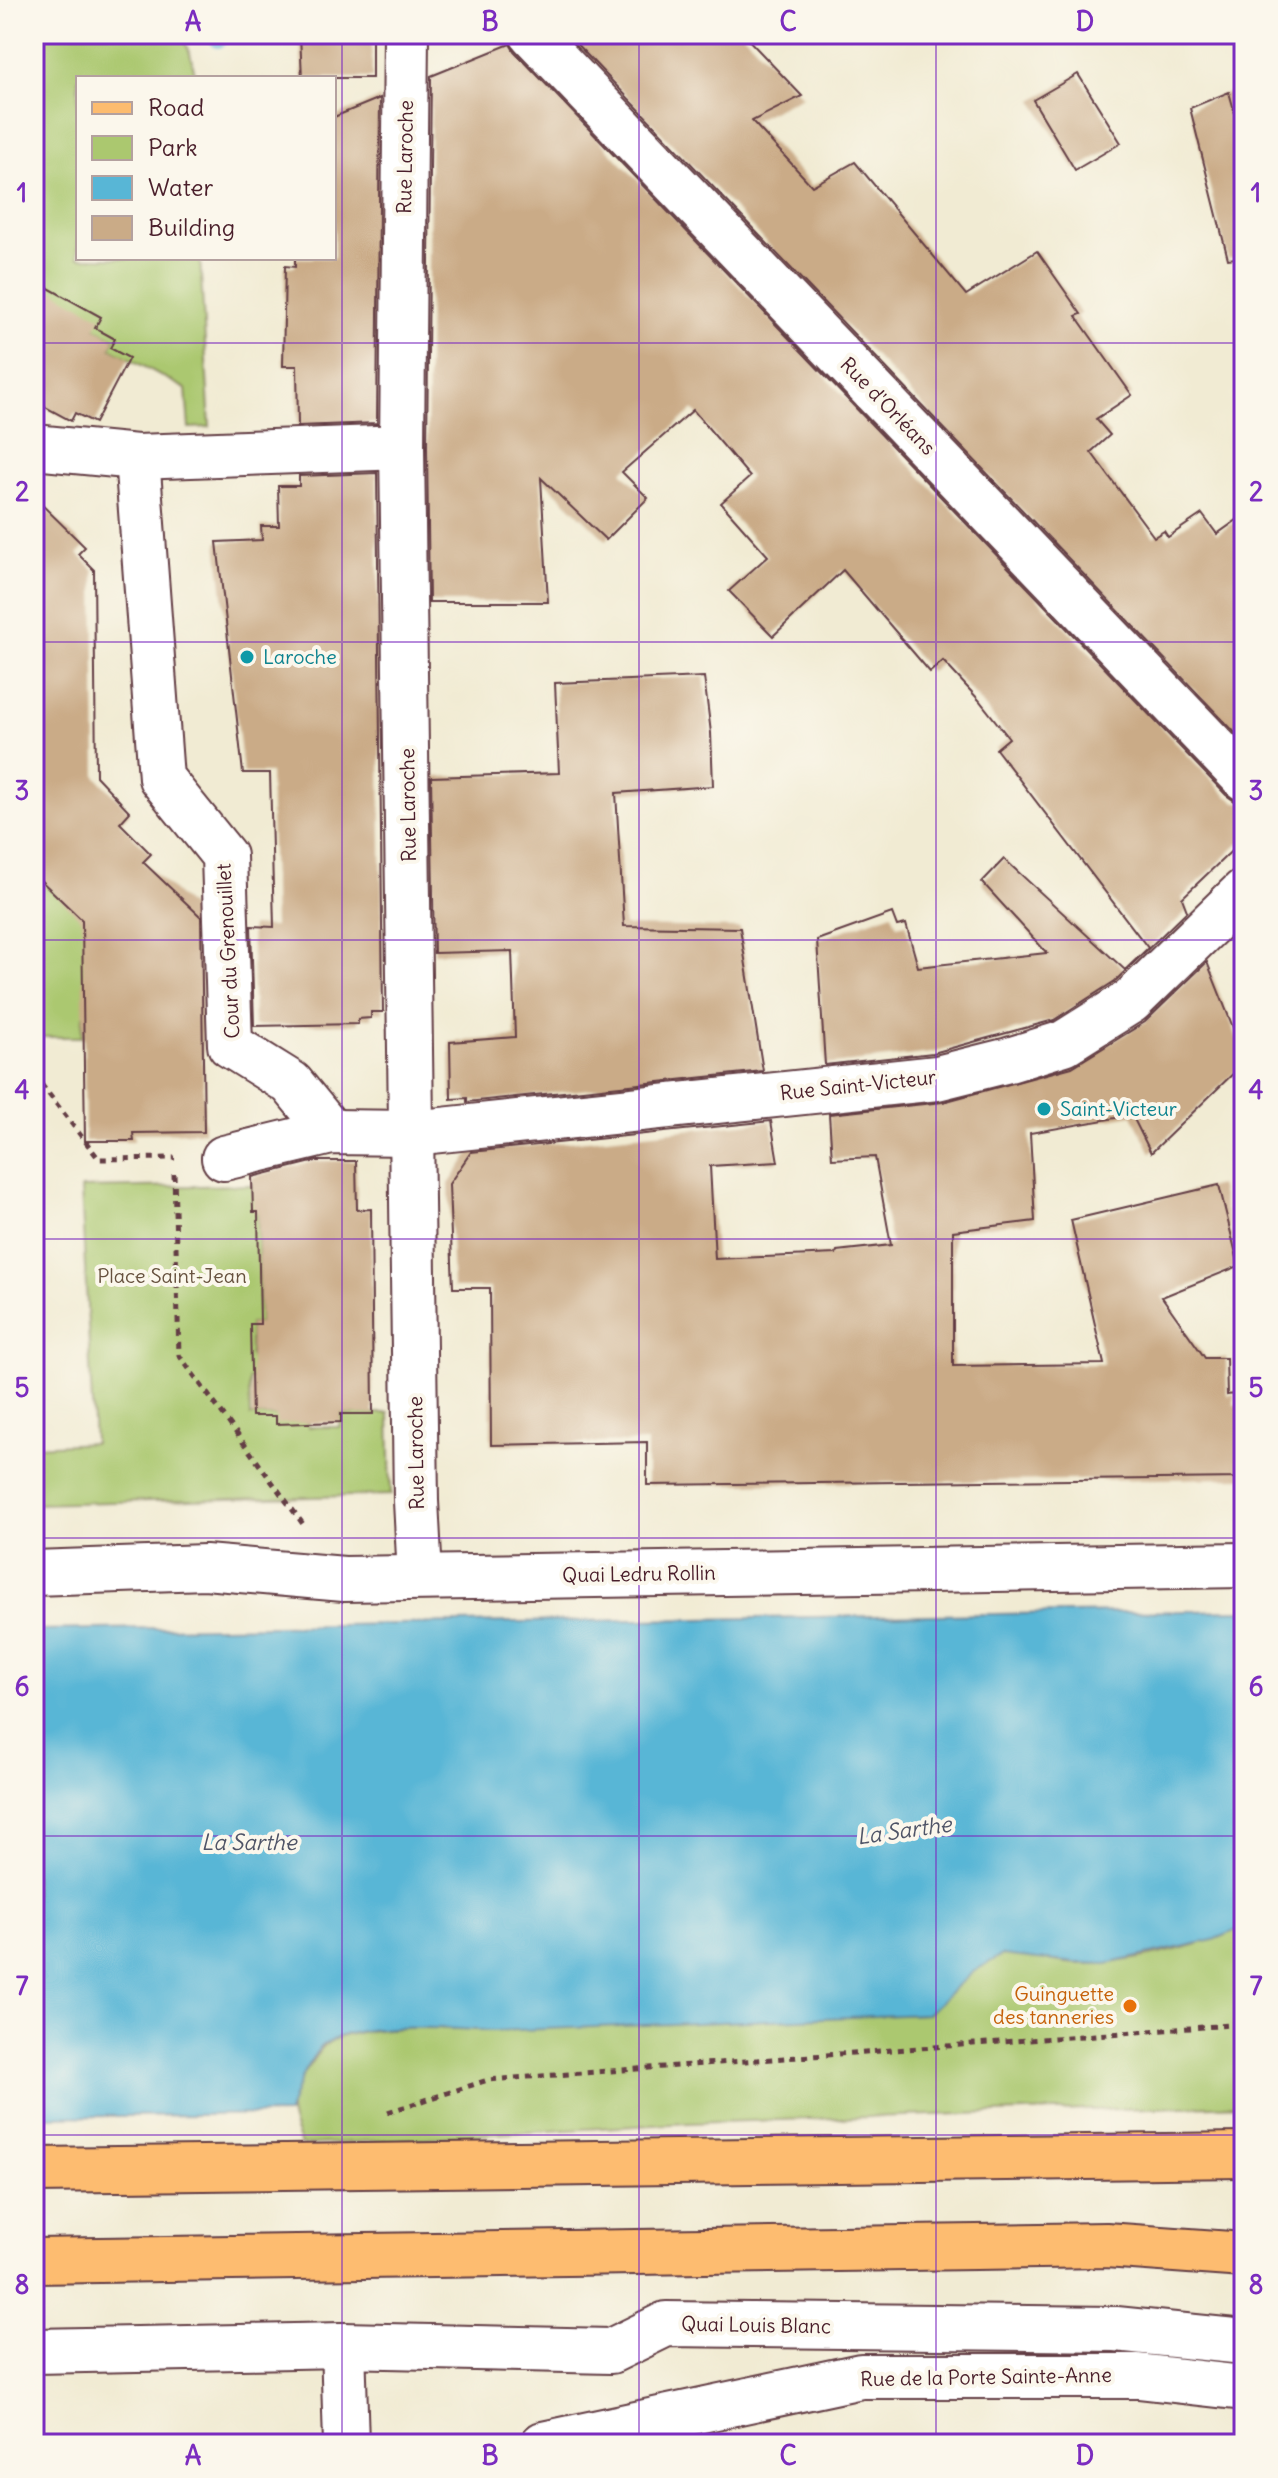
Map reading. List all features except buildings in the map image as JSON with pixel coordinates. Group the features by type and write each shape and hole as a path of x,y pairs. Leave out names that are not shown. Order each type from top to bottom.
{"main road":[{"path":"34,2170 1244,2155"},
{"path":"34,2261 1106,2245 1244,2255"}],"street":[{"name":"Rue Laroche","path":"406,34 402,447 416,1501 420,1577"},
{"name":"Rue d'Orléans","path":"532,34 1244,778"},
{"path":"34,447 137,457 402,447"},
{"name":"Cour du Grenouillet","path":"137,457 161,778 224,856 230,1045 291,1083 331,1132"},
{"name":"Rue Saint-Victeur","path":"224,1158 331,1132 413,1133 937,1078 1009,1060 1064,1043 1131,1001 1244,891"},
{"name":"Quai Ledru Rollin","path":"34,1573 205,1567 344,1579 1244,1565"},
{"name":"Quai Louis Blanc","path":"34,2351 343,2345 611,2351 666,2324 1116,2329 1244,2342"},
{"path":"343,2345 346,2444"},
{"name":"Rue de la Porte Sainte-Anne","path":"543,2444 861,2376 1138,2376 1244,2388"}],"path":[{"path":"34,1075 99,1159 224,1158"},
{"path":"173,1158 179,1355 344,1579"},
{"path":"344,2165 347,2125 488,2080 1244,2024"}],"green space":[{"path":"37,34 181,34 190,53 196,76 76,76 76,260 200,260 210,427 189,428 186,389 110,348 115,339 95,328 34,280 34,40"},
{"path":"34,874 52,891 93,913 84,964 89,1015 83,1016 82,1037 34,1037"},
{"name":"Place Saint-Jean","path":"252,1185 258,1212 260,1324 250,1324 250,1355 262,1379 249,1379 250,1416 276,1416 308,1423 308,1427 340,1427 341,1414 389,1413 391,1495 34,1504 34,1446 94,1443 81,1188"},
{"path":"1244,1927 1244,2105 689,2123 301,2145 291,2115 294,2091 321,2049 334,2040 365,2031 927,2014 953,1989 995,1957 1022,1955 1059,1962 1097,1964 1184,1948"}],"water":[{"name":"La Sarthe","path":"1244,1610 1244,1927 1213,1940 1107,1964 1002,1955 973,1972 927,2014 494,2031 408,2028 362,2031 342,2036 320,2049 302,2076 288,2114 34,2117 34,1630"}],"waterway":[{"path":"218,40 226,34"}],"place":[{"name":"Laroche","path":"247,657"},
{"name":"Saint-Victeur","path":"1044,1109"},
{"name":"Guinguette des tanneries","path":"1130,2006"}]}
